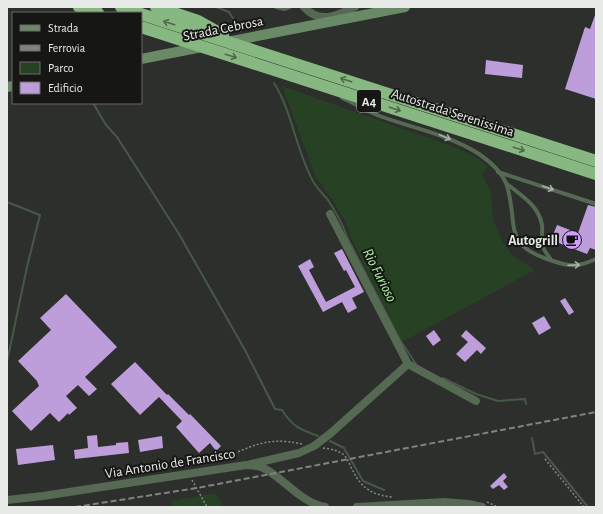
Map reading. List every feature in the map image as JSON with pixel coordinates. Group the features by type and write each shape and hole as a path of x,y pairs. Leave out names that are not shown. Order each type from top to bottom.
{"highway":[{"path":"79,7 95,12"},
{"name":"Autostrada Serenissima","path":"121,7 137,12"},
{"path":"156,7 198,21 248,49"},
{"name":"Autostrada Serenissima","path":"142,14 596,161"},
{"name":"Autostrada Serenissima","path":"142,27 596,174"}],"main road":[{"name":"Strada Cebrosa","path":"142,59 405,7"}],"street":[{"path":"304,7 320,17 328,18 355,7"},
{"path":"330,214 408,364 476,401"},
{"path":"246,465 299,453 314,446 331,433 408,364"},
{"name":"Via Antonio de Francisco","path":"7,500 43,496 246,465 257,466 267,470 300,496 315,505 325,507"},
{"path":"359,507 444,502 484,504"}],"lane":[{"path":"276,7 285,9 290,7"},
{"path":"305,80 377,115 441,135 479,155 498,171 506,184 526,199 535,209 542,226 542,244 551,260"},
{"path":"498,171 596,204"},
{"path":"506,184 512,226 521,244 538,256 568,266 577,266 596,259"}],"path":[{"path":"207,463 266,442 288,441 330,449 342,454 346,458 357,480 368,490 380,495 395,497"},
{"path":"545,459 584,507"},
{"path":"188,473 207,507"},
{"path":"484,504 498,507"}],"green space":[{"path":"282,86 452,146 476,157 488,167 482,174 491,193 493,219 499,235 511,254 535,270 402,342 351,238 346,223 333,201 316,178"},
{"path":"215,493 224,507 172,507 171,501"}],"building":[{"path":"595,15 596,99 565,89 585,27 590,29"},
{"path":"486,60 523,65 522,78 485,74"},
{"path":"588,205 596,207 596,250 590,248 587,254 551,240 557,225 578,233"},
{"path":"342,249 364,292 352,298 357,308 348,313 342,302 323,312 298,266 310,259 314,267 309,270 326,302 355,287 346,270 344,271 334,253"},
{"path":"66,294 117,347 85,377 97,389 89,396 78,385 66,396 77,408 69,415 68,413 59,422 50,413 31,431 12,411 39,386 37,381 18,361 51,330 40,318"},
{"path":"565,298 574,312 569,315 560,301"},
{"path":"544,316 551,328 539,335 532,323"},
{"path":"434,330 441,340 433,346 426,336"},
{"path":"466,330 486,348 481,354 477,350 465,362 456,354 468,342 461,336"},
{"path":"135,362 167,395 168,394 189,415 190,414 221,446 216,451 210,443 199,453 176,427 182,421 159,397 140,415 111,384"},
{"path":"97,435 98,447 128,442 129,453 75,459 74,450 88,448 87,436"},
{"path":"162,436 163,448 140,452 138,440"},
{"path":"53,445 55,460 18,465 16,449"},
{"path":"504,473 507,477 503,481 508,487 504,490 499,485 493,489 490,486"}],"waterway":[{"name":"Rio Furioso","path":"216,7 229,12 241,31"},
{"name":"Rio Furioso","path":"274,83 286,107 303,159 314,183 337,214 348,239 400,340 416,364"},
{"path":"94,104 106,125 117,137 179,234 245,350 275,409 282,410 289,420 297,426 318,436"},
{"path":"7,202 40,215 27,267 7,362"},
{"name":"Rio Furioso","path":"443,378 476,394 498,401 525,399 526,404"},
{"name":"Rio Furioso","path":"532,438 535,454 543,452 588,507"},
{"name":"Rio Furioso","path":"330,441 344,448 363,481 384,490"}],"railway":[{"path":"75,507 197,488 596,412"}],"place":[{"name":"Autogrill","path":"572,240"}]}
